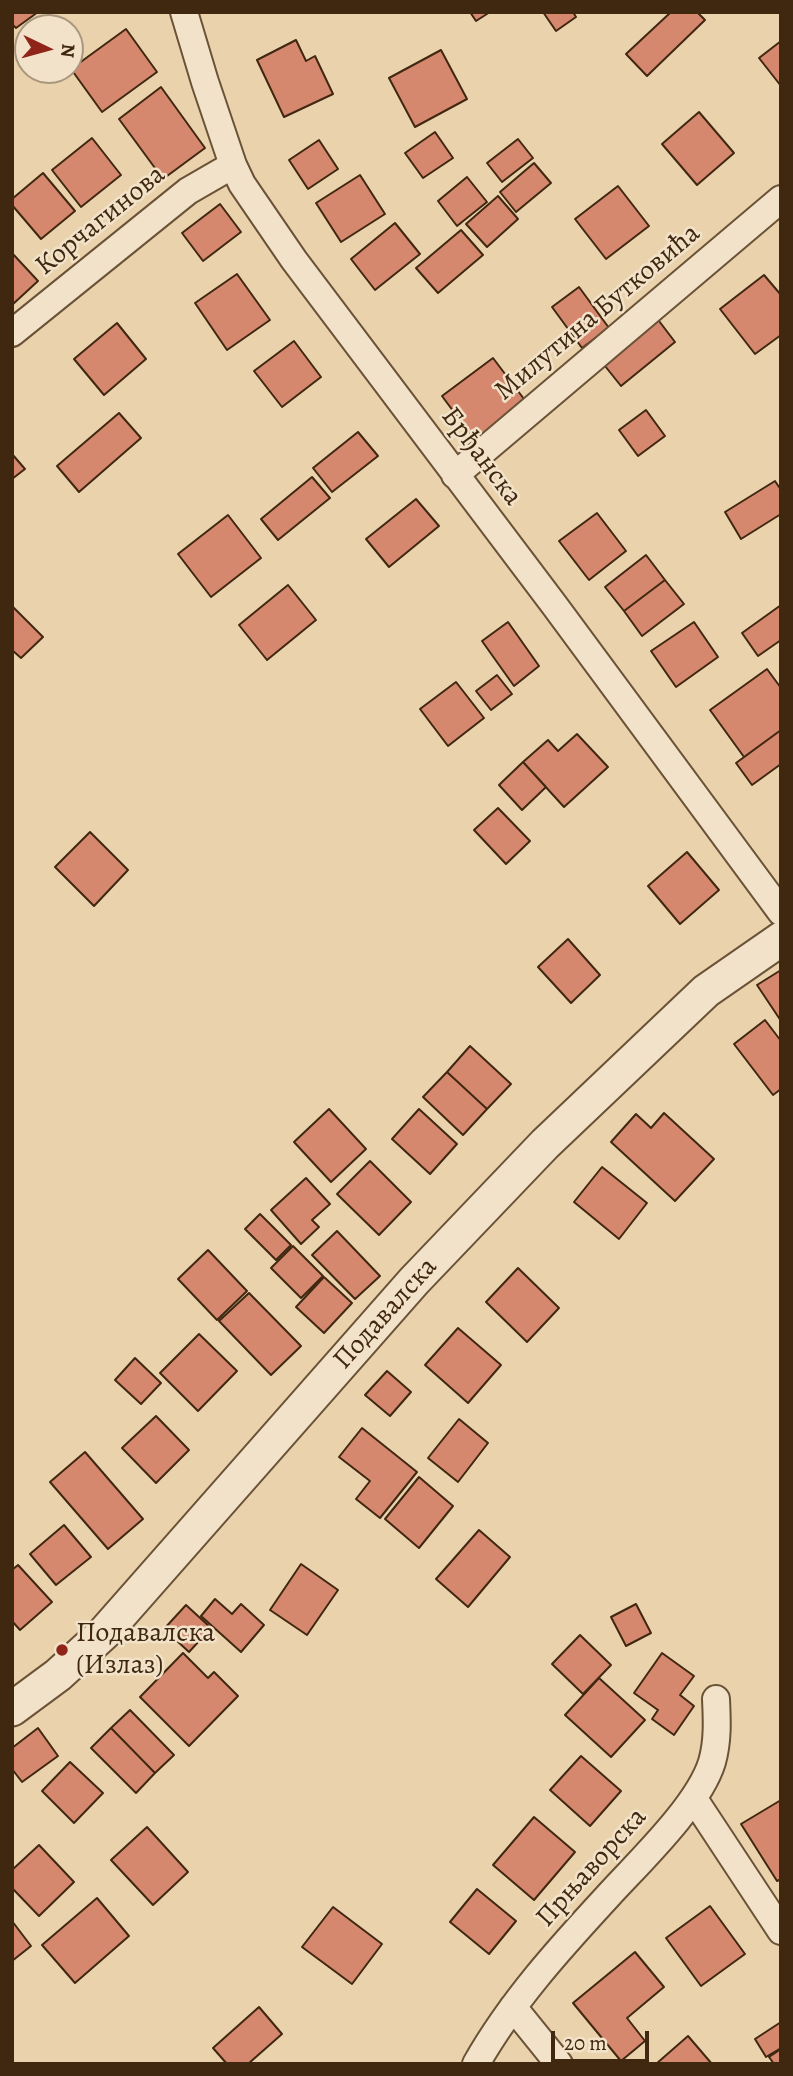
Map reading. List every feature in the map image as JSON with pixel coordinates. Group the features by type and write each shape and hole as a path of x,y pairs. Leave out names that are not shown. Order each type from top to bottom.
{"street":[{"path":"188,24 206,12"},
{"name":"Брђанска","path":"188,24 233,165 242,184 294,260 781,912"},
{"name":"Корчагинова","path":"12,333 188,191 233,165"},
{"name":"Милутина Бутковића","path":"455,475 781,199"},
{"name":"Подавалска","path":"12,1709 58,1675 104,1633 414,1281 545,1144 706,991 781,939"},
{"name":"Прњаворска","path":"476,2064 513,2007 694,1799 711,1764 717,1738 716,1699"},
{"path":"694,1799 781,1931"},
{"path":"513,2007 559,2064"}],"building":[{"path":"12,12 38,12 14,14 14,26"},
{"path":"470,12 490,12 476,21"},
{"path":"543,12 573,12 576,17 556,31"},
{"path":"671,12 697,12 705,20 647,76 626,54"},
{"path":"126,29 157,72 102,112 82,84 84,84 84,60"},
{"path":"296,40 306,61 315,56 333,94 284,117 257,60"},
{"path":"781,41 781,86 759,58"},
{"path":"441,50 467,99 415,127 389,78"},
{"path":"161,87 205,148 163,179 119,119"},
{"path":"699,112 734,153 697,185 662,144"},
{"path":"435,132 453,158 423,178 405,153"},
{"path":"92,138 121,175 81,207 52,170"},
{"path":"518,139 533,158 502,182 487,163"},
{"path":"319,140 338,169 308,189 289,160"},
{"path":"534,163 551,183 516,212 500,192"},
{"path":"43,173 75,211 41,239 12,205 12,199"},
{"path":"360,175 385,214 341,242 316,203"},
{"path":"467,177 487,202 457,226 438,201"},
{"path":"618,186 649,226 606,259 575,219"},
{"path":"498,196 518,219 487,247 466,224"},
{"path":"220,204 241,232 203,261 182,233"},
{"path":"395,223 420,254 375,290 351,259"},
{"path":"461,230 483,255 438,293 416,268"},
{"path":"12,253 38,281 12,305"},
{"path":"237,274 270,320 227,350 195,303"},
{"path":"764,275 781,295 781,335 755,354 720,309"},
{"path":"579,287 609,328 582,348 552,307"},
{"path":"656,317 675,342 621,386 601,361"},
{"path":"117,323 146,359 104,395 74,359"},
{"path":"294,341 321,377 282,407 254,371"},
{"path":"493,358 527,403 476,442 442,396"},
{"path":"646,410 665,436 638,456 619,430"},
{"path":"119,413 141,438 79,492 57,466"},
{"path":"358,432 378,456 332,492 313,468"},
{"path":"12,454 25,469 12,479"},
{"path":"312,477 330,498 278,540 261,519"},
{"path":"775,481 781,490 781,514 741,539 725,512"},
{"path":"416,499 439,526 389,567 366,539"},
{"path":"597,513 626,551 589,580 559,541"},
{"path":"228,515 261,558 211,597 178,554"},
{"path":"646,555 665,580 624,611 605,587"},
{"path":"665,580 684,604 642,636 624,611"},
{"path":"288,585 316,620 267,660 239,625"},
{"path":"781,605 781,640 758,656 742,633"},
{"path":"12,606 43,637 21,658 12,650"},
{"path":"508,622 539,666 514,686 482,641"},
{"path":"694,622 718,657 676,687 651,651"},
{"path":"767,669 781,688 781,730 744,757 710,710"},
{"path":"497,675 512,694 491,710 476,691"},
{"path":"456,682 484,718 448,746 420,709"},
{"path":"781,730 781,764 752,785 736,763"},
{"path":"577,734 608,767 564,807 523,762 548,740 558,751"},
{"path":"523,762 546,787 522,810 499,785"},
{"path":"498,808 530,841 506,864 474,830"},
{"path":"90,832 128,870 94,906 55,867"},
{"path":"687,852 719,890 680,924 648,886"},
{"path":"568,939 600,975 571,1003 538,967"},
{"path":"781,970 781,1021 757,985"},
{"path":"765,1020 781,1041 781,1089 773,1095 734,1044"},
{"path":"470,1046 511,1084 487,1109 447,1072"},
{"path":"447,1072 487,1109 463,1135 423,1097"},
{"path":"329,1109 366,1149 331,1182 294,1142"},
{"path":"419,1109 457,1144 430,1174 392,1139"},
{"path":"664,1113 714,1159 675,1201 611,1142 636,1114 651,1128"},
{"path":"370,1161 411,1202 379,1235 337,1194"},
{"path":"602,1167 647,1203 619,1239 574,1202"},
{"path":"306,1178 330,1204 312,1220 319,1227 301,1244 271,1210"},
{"path":"260,1214 291,1245 276,1260 245,1229"},
{"path":"337,1231 380,1276 355,1299 312,1255"},
{"path":"293,1246 323,1276 301,1298 271,1268"},
{"path":"208,1250 247,1291 217,1320 178,1279"},
{"path":"518,1268 559,1308 527,1342 486,1302"},
{"path":"324,1277 352,1303 324,1333 296,1307"},
{"path":"249,1293 301,1346 271,1375 219,1321"},
{"path":"458,1328 501,1365 468,1403 425,1365"},
{"path":"199,1334 237,1371 198,1411 160,1373"},
{"path":"135,1358 161,1383 141,1404 115,1380"},
{"path":"387,1371 411,1392 390,1416 365,1395"},
{"path":"156,1416 189,1450 156,1483 122,1448"},
{"path":"459,1419 488,1443 458,1482 428,1458"},
{"path":"362,1428 417,1472 380,1518 356,1499 370,1481 339,1457"},
{"path":"85,1452 143,1519 108,1549 50,1482"},
{"path":"419,1477 453,1506 419,1548 385,1519"},
{"path":"64,1525 91,1557 56,1585 30,1554"},
{"path":"479,1530 510,1557 468,1607 436,1579"},
{"path":"301,1564 338,1590 307,1635 270,1610"},
{"path":"18,1565 52,1602 20,1630 12,1621 12,1570"},
{"path":"215,1599 232,1614 241,1604 264,1625 241,1652 201,1616"},
{"path":"636,1604 651,1633 626,1646 611,1617"},
{"path":"186,1605 211,1628 189,1652 164,1629"},
{"path":"580,1635 611,1665 583,1694 552,1664"},
{"path":"183,1653 208,1678 214,1672 238,1696 189,1746 140,1697"},
{"path":"662,1653 694,1676 680,1695 694,1706 674,1735 652,1719 658,1710 634,1693"},
{"path":"599,1678 645,1720 611,1757 565,1715"},
{"path":"130,1710 174,1755 155,1773 111,1728"},
{"path":"38,1728 58,1756 22,1782 12,1769 12,1748"},
{"path":"111,1728 155,1773 136,1793 91,1748"},
{"path":"581,1756 621,1791 590,1826 550,1790"},
{"path":"70,1762 103,1793 74,1823 42,1791"},
{"path":"781,1800 781,1879 777,1881 741,1824"},
{"path":"534,1817 575,1852 534,1900 493,1865"},
{"path":"147,1827 188,1872 153,1905 111,1860"},
{"path":"39,1845 74,1882 39,1916 12,1888 12,1870"},
{"path":"477,1889 516,1921 489,1954 450,1922"},
{"path":"97,1898 129,1936 75,1983 42,1945"},
{"path":"710,1906 745,1954 701,1986 666,1938"},
{"path":"333,1907 382,1944 352,1984 302,1947"},
{"path":"12,1921 31,1946 12,1961"},
{"path":"635,1952 664,1987 627,2018 645,2041 621,2061 573,2003"},
{"path":"259,2007 282,2034 248,2064 227,2064 213,2048"},
{"path":"781,2022 781,2048 766,2057 755,2039"},
{"path":"688,2036 712,2064 656,2064"},
{"path":"781,2049 781,2064 774,2064 769,2057"}],"place":[{"name":"Подавалска (Излаз)","path":"62,1650"}]}
